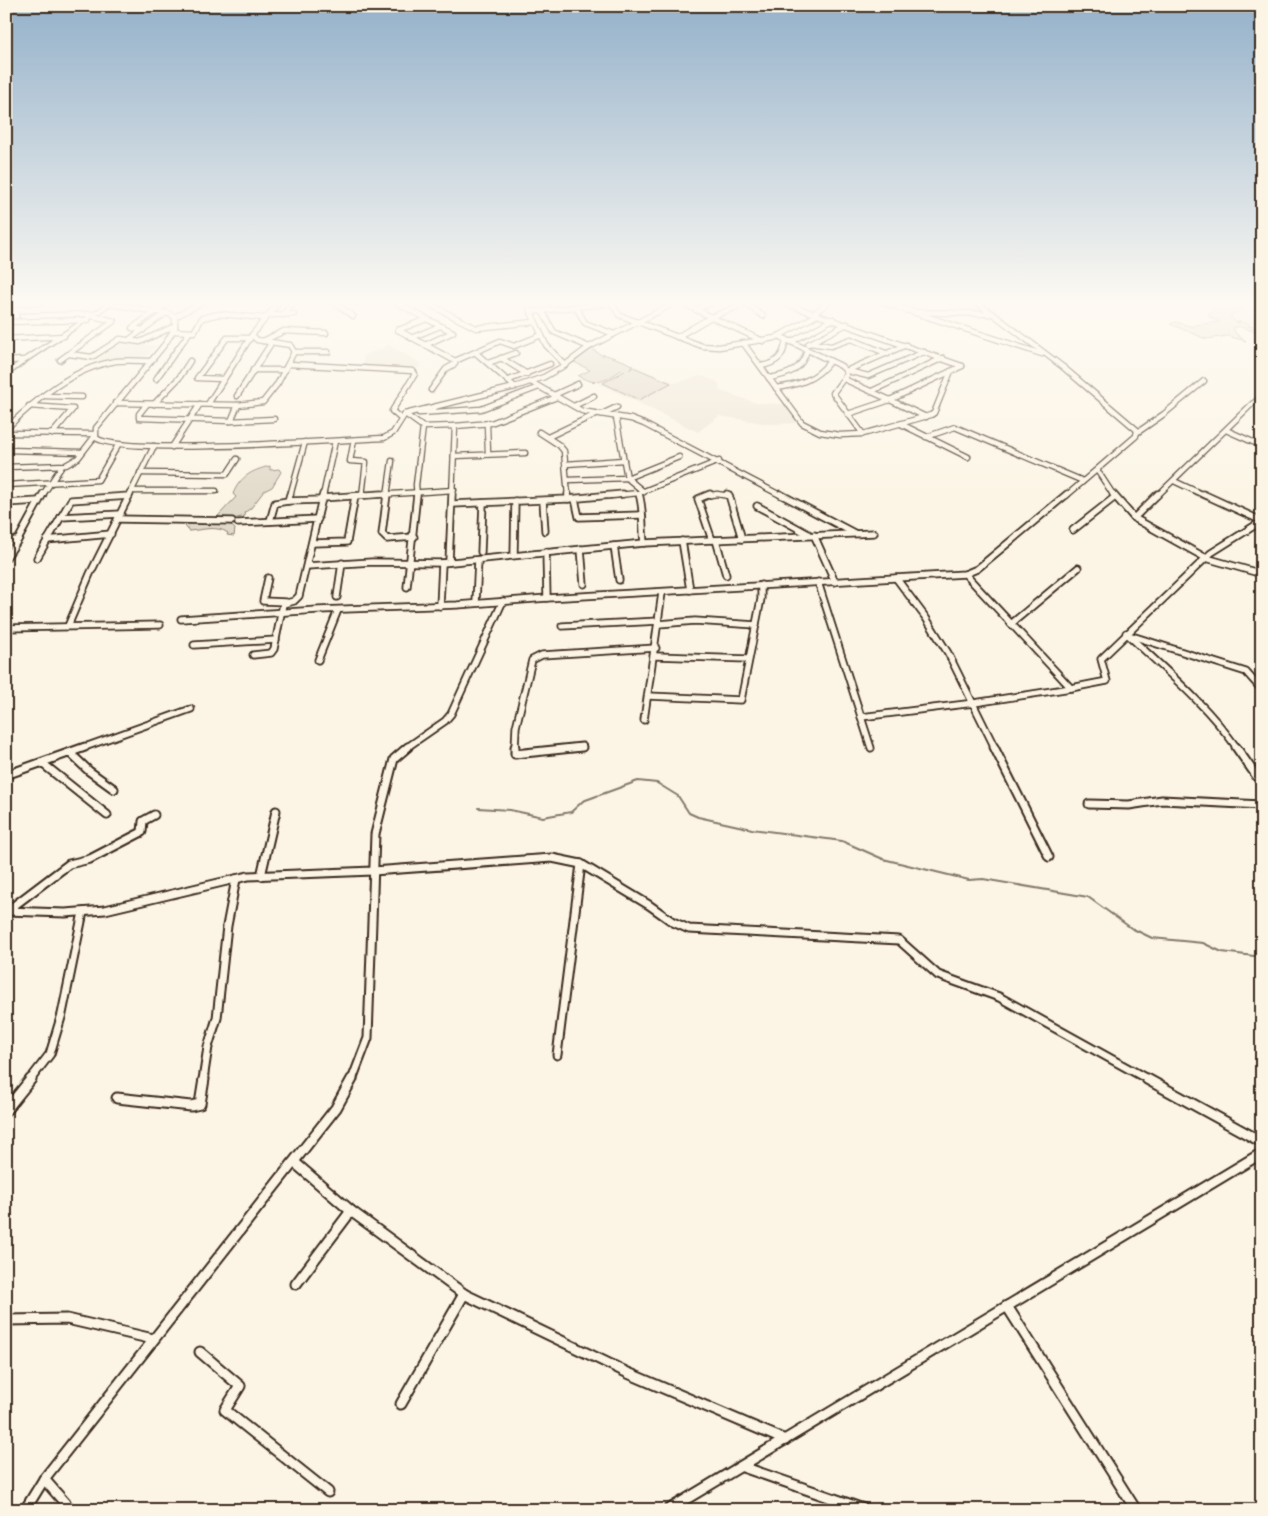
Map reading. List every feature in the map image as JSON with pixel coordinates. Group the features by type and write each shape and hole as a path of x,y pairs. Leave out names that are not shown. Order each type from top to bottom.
{"street":[{"path":"6,429 29,406 83,374"},
{"path":"6,467 62,466 74,461 95,435 96,428 140,374"},
{"path":"156,379 160,374"},
{"path":"154,404 181,374"},
{"path":"200,374 197,378 223,379"},
{"path":"208,404 226,374"},
{"path":"237,396 251,374"},
{"path":"115,403 238,405 263,402 283,374"},
{"path":"400,418 392,411 414,374"},
{"path":"431,390 442,374"},
{"path":"501,374 515,386"},
{"path":"509,380 527,374"},
{"path":"6,433 95,435 100,441 118,445 154,446 354,440 390,436 397,428 400,418 405,414 531,382 548,374"},
{"path":"766,374 802,423 827,434 840,435 864,434 926,417 934,412 950,374"},
{"path":"768,378 783,374"},
{"path":"776,388 800,384 820,374"},
{"path":"846,374 833,393 864,434"},
{"path":"855,374 868,376 873,374"},
{"path":"872,391 909,374"},
{"path":"848,414 890,400 945,374"},
{"path":"1068,374 1135,427 1138,432"},
{"path":"844,379 926,417"},
{"path":"181,619 283,612 440,606 966,574 985,564 1097,470 1138,432 1164,414 1204,381"},
{"path":"531,382 582,410 644,424 856,533"},
{"path":"405,414 423,427 487,424 556,396 578,384"},
{"path":"411,412 481,409 539,387"},
{"path":"44,396 82,397"},
{"path":"574,406 594,396"},
{"path":"1134,518 1262,397"},
{"path":"147,404 139,414 139,418 231,421 274,419"},
{"path":"172,446 200,404"},
{"path":"231,421 238,405"},
{"path":"29,406 73,409 52,434"},
{"path":"548,437 617,407"},
{"path":"616,417 627,478 641,493 644,543"},
{"path":"487,424 488,454"},
{"path":"901,424 968,457"},
{"path":"449,562 454,490 455,426"},
{"path":"406,587 414,537 418,493 416,485 423,427"},
{"path":"926,437 955,427 1083,481"},
{"path":"1226,430 1262,446"},
{"path":"539,432 562,447 568,480 568,499"},
{"path":"354,440 350,461 366,462 362,496"},
{"path":"268,578 263,601 269,603 294,601 299,596 313,544 335,441"},
{"path":"288,501 305,442"},
{"path":"6,485 98,480 118,445"},
{"path":"68,626 90,574 154,446"},
{"path":"7,450 82,452"},
{"path":"454,456 524,453"},
{"path":"568,480 627,478 679,457"},
{"path":"140,473 227,474 237,459"},
{"path":"566,464 624,460"},
{"path":"392,461 383,536 390,539 414,537"},
{"path":"453,504 543,501 641,493 719,462"},
{"path":"6,558 49,484 62,466"},
{"path":"1097,470 1115,497 1134,518 1206,558 1262,574"},
{"path":"861,717 974,703 1107,681 1101,659 1206,558 1262,521 1174,481"},
{"path":"270,521 274,503 454,490"},
{"path":"37,558 72,499 130,494 216,491"},
{"path":"726,575 698,499 699,497 729,495 742,539"},
{"path":"313,544 347,542 355,496"},
{"path":"1073,530 1115,497"},
{"path":"575,499 578,516 580,517 641,515"},
{"path":"6,503 39,501"},
{"path":"514,555 515,501"},
{"path":"543,501 545,531"},
{"path":"481,552 483,503"},
{"path":"757,506 812,535 835,582"},
{"path":"61,517 232,520"},
{"path":"238,524 318,519"},
{"path":"307,566 342,563 442,563 644,543 874,533"},
{"path":"47,540 111,534"},
{"path":"6,541 18,540"},
{"path":"682,541 690,590"},
{"path":"614,546 619,580"},
{"path":"580,549 584,584"},
{"path":"546,552 547,598"},
{"path":"476,603 478,560"},
{"path":"337,597 342,563"},
{"path":"440,606 442,563"},
{"path":"1012,624 1078,568"},
{"path":"966,574 1071,688"},
{"path":"896,578 926,618 948,653 1049,857"},
{"path":"818,582 871,748"},
{"path":"648,696 740,701 761,599 761,585"},
{"path":"644,720 655,656 662,593"},
{"path":"25,1510 44,1479 336,1108 355,1074 368,1038 371,1000 375,834 394,758 445,721 451,714 504,601"},
{"path":"254,655 271,653 283,612 283,604 286,602"},
{"path":"318,660 338,610"},
{"path":"562,626 659,622 756,625"},
{"path":"6,628 160,626"},
{"path":"1128,634 1246,672 1262,690"},
{"path":"1128,634 1226,732 1262,784"},
{"path":"194,645 276,640"},
{"path":"582,747 515,754 516,727 532,660 542,655 656,648"},
{"path":"655,656 748,659"},
{"path":"6,775 191,709"},
{"path":"70,753 89,771 114,789"},
{"path":"42,763 107,815"},
{"path":"1089,804 1129,805 1162,800 1262,805"},
{"path":"261,876 276,811"},
{"path":"7,912 69,864 90,859 142,832 143,821 154,816"},
{"path":"7,912 83,912 105,910 208,884 261,876 373,871 552,858 569,860 580,864 649,905 673,922 690,929 899,940 938,974 999,996 1262,1142"},
{"path":"557,1055 580,864"},
{"path":"117,1098 191,1106 200,1104 208,1048 217,1018 227,926 236,879"},
{"path":"6,1110 50,1054 62,1014 83,912"},
{"path":"668,1510 743,1467 1262,1153"},
{"path":"294,1162 351,1211 464,1294 628,1373 785,1440"},
{"path":"296,1284 351,1211"},
{"path":"401,1404 464,1294"},
{"path":"1007,1306 1136,1510"},
{"path":"6,1320 67,1319 153,1339"},
{"path":"200,1352 240,1386 225,1410 328,1492"},
{"path":"743,1467 866,1510"},
{"path":"44,1479 71,1510"}],"shaded area":[{"path":"583,374 615,374 605,380 595,382 578,376"},
{"path":"615,374 653,374 675,383 701,376 716,381 720,386 718,390 756,403 785,404 800,423 770,424 719,416 698,432 598,383"},
{"path":"620,374 649,374 671,383 639,400 603,383"},
{"path":"270,466 270,470 279,469 281,472 272,487 264,491 251,508 244,513 245,516 230,520 230,524 235,529 234,536 227,535 228,533 219,529 189,531 185,526 189,521 208,524 215,523 218,516 236,497 233,494 243,478"}],"waterway":[{"path":"478,808 510,810 543,817 571,812 583,801 638,781 657,783 678,796 689,813 698,817 752,829 842,841 883,859 969,880 983,879 1088,897 1131,928 1152,938 1203,943 1222,952 1262,957"}]}
